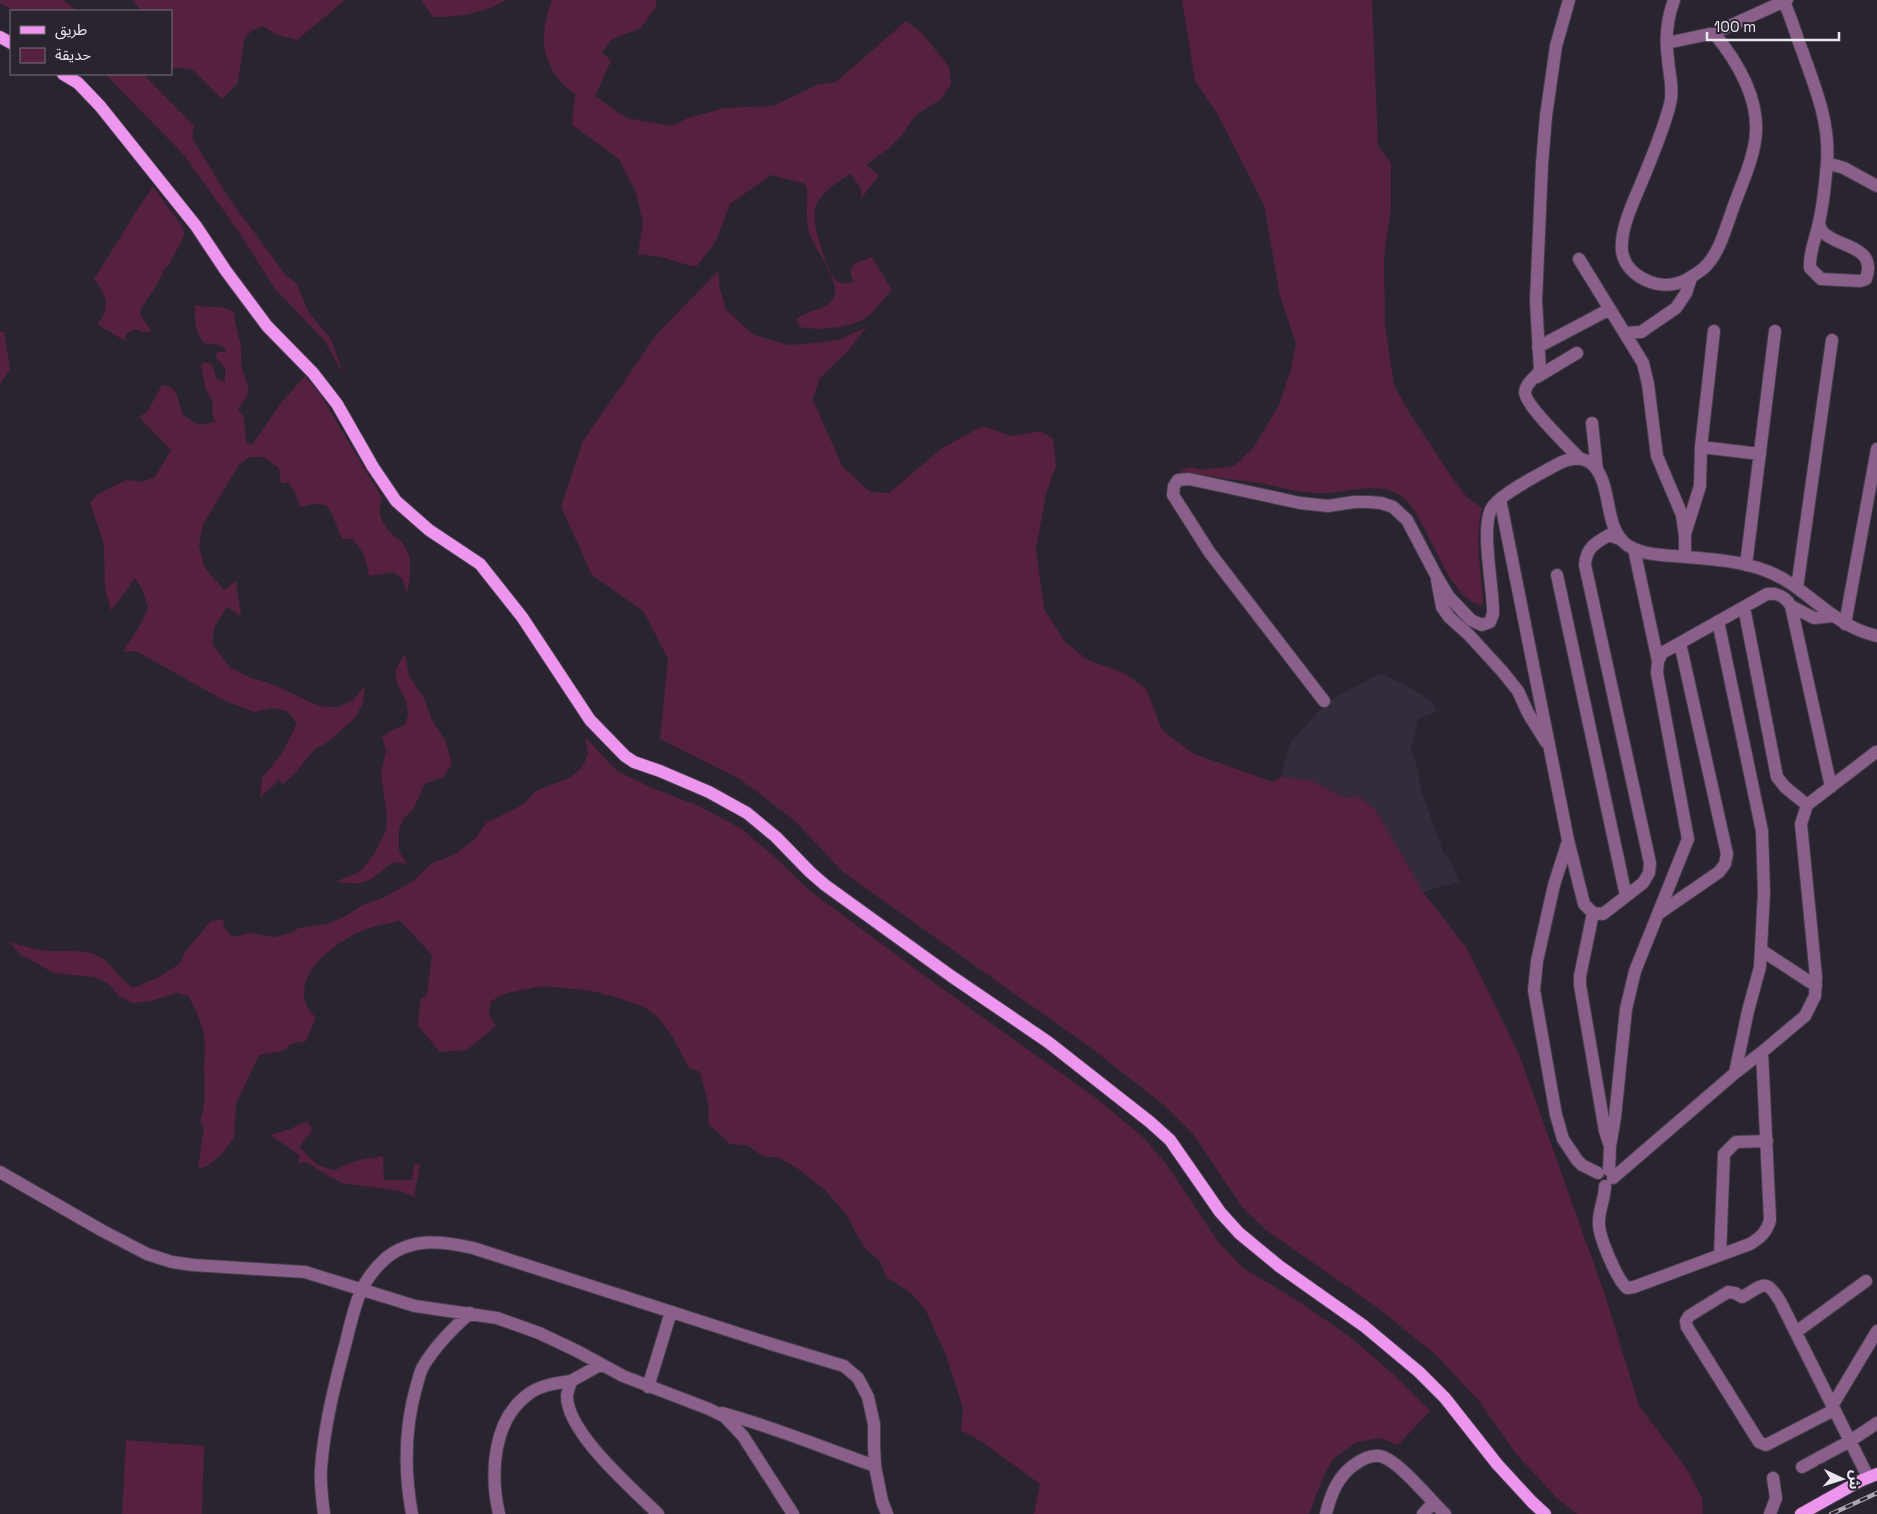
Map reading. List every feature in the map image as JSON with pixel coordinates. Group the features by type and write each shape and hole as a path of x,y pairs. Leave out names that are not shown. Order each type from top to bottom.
{"main road":[{"path":"66,75 78,83 100,106 196,226 226,271 267,326 312,373 337,404 373,467 396,500 429,530 480,564 522,617 590,720 617,748 634,762 709,792 747,813 776,837 825,885 951,976 1048,1042 1150,1122 1170,1140 1220,1212 1238,1233 1279,1266 1364,1326 1419,1372 1445,1398 1496,1464 1545,1514"},
{"path":"1801,1514 1873,1476"}],"street":[{"path":"1537,376 1540,370 1536,301 1545,126 1556,46 1569,0"},
{"path":"1674,0 1669,14 1667,43 1671,102 1662,131 1630,212 1622,250 1626,264 1640,278 1658,285 1677,284 1691,278 1705,267 1718,248 1750,160 1756,133 1753,102 1732,54 1714,33"},
{"path":"1667,43 1714,33 1785,1 1815,84 1827,131 1824,199 1819,224 1809,256 1810,268 1821,279 1860,281 1866,279 1868,260 1861,250 1824,234 1819,224"},
{"path":"1827,163 1844,168 1877,186"},
{"path":"1579,259 1643,363 1648,384 1657,456 1682,515 1685,556"},
{"path":"1625,333 1641,332 1676,308 1686,293 1691,278"},
{"path":"1538,347 1610,309"},
{"path":"1685,536 1700,486 1701,447 1714,331"},
{"path":"1746,565 1775,331"},
{"path":"1797,588 1832,340"},
{"path":"1577,353 1537,376 1528,384 1525,396 1540,417 1579,458 1590,462 1597,470 1614,524 1622,540"},
{"path":"1592,422 1597,470"},
{"path":"1701,447 1760,454"},
{"path":"1845,624 1877,449"},
{"path":"1324,701 1210,553 1173,495 1175,482 1189,479 1291,501 1328,506 1354,502 1374,502 1387,505 1407,520 1449,597 1471,620 1479,624 1490,622 1494,614 1487,540 1487,521 1492,507 1500,499 1560,462 1579,458"},
{"path":"1500,499 1568,840 1584,904 1593,913 1604,914 1643,883 1649,873 1650,863 1585,565 1588,550 1598,541 1609,535 1622,540 1634,549 1644,552 1746,565 1764,570 1797,588 1833,616 1855,630 1877,636"},
{"path":"1634,549 1658,661"},
{"path":"1557,575 1626,896"},
{"path":"1437,577 1442,607 1449,617 1469,635 1502,671 1518,691 1550,748"},
{"path":"1762,1052 1770,1220 1768,1228 1750,1244 1627,1288 1619,1279 1600,1233 1599,1217 1615,1117 1626,1009 1635,971 1688,839 1656,672 1662,653 1767,594 1781,595 1788,600 1791,606 1831,787"},
{"path":"1791,606 1814,618 1833,616"},
{"path":"1744,608 1777,777 1785,787 1807,805"},
{"path":"1718,621 1762,831 1764,892 1762,950 1735,1073"},
{"path":"1658,914 1719,872 1725,864 1727,854 1680,643"},
{"path":"1606,1177 1805,1016 1815,996 1816,986 1802,824 1807,805 1877,751"},
{"path":"1568,840 1552,895 1537,961 1534,990 1556,1115 1563,1139 1576,1160 1606,1177"},
{"path":"1593,913 1580,976 1580,985 1605,1131 1610,1146"},
{"path":"1762,950 1816,986"},
{"path":"1720,1255 1724,1154 1736,1142 1767,1142"},
{"path":"0,1172 98,1229 147,1254 172,1262 193,1265 305,1272 415,1306 497,1318 525,1327 648,1387 709,1409 766,1425 876,1466"},
{"path":"324,1514 321,1470 324,1440 336,1376 354,1310 372,1272 387,1257 414,1245 426,1242 446,1242 474,1248 844,1366 858,1378 868,1397 874,1424 876,1466 882,1501 887,1514"},
{"path":"1796,1332 1866,1281"},
{"path":"1873,1476 1850,1441 1833,1408 1796,1332 1772,1288 1768,1285 1762,1286 1742,1297 1728,1292 1688,1316 1686,1321 1687,1327 1762,1445 1766,1445 1833,1408 1877,1331"},
{"path":"648,1387 671,1312"},
{"path":"412,1514 406,1468 412,1400 422,1367 437,1345 470,1314"},
{"path":"499,1514 494,1494 494,1467 499,1436 506,1419 516,1405 530,1392 550,1384 571,1381 600,1364"},
{"path":"571,1381 567,1396 581,1433 604,1461 658,1514"},
{"path":"709,1409 725,1418 743,1436 793,1514"},
{"path":"1802,1467 1850,1441 1877,1423"},
{"path":"1326,1514 1333,1491 1340,1479 1352,1466 1367,1457 1379,1456 1396,1464 1446,1514"},
{"path":"1770,1514 1776,1498 1773,1478"},
{"path":"1423,1514 1434,1503"}],"shaded area":[{"path":"1380,673 1409,687 1433,702 1437,711 1418,719 1411,748 1418,769 1421,791 1444,854 1451,862 1459,882 1423,892 1375,809 1359,797 1345,798 1313,781 1281,777 1290,743 1320,710 1331,700"}],"green space":[{"path":"0,0 63,0 77,10 12,10 0,3"},
{"path":"132,0 345,0 297,40 277,35 263,26 251,31 244,40 238,83 222,99 193,70 172,67 172,10 140,10"},
{"path":"421,0 506,0 480,11 461,15 433,17"},
{"path":"552,0 656,0 656,7 641,28 611,40 602,52 611,61 595,96 627,118 671,126 688,118 724,108 773,106 817,85 836,82 906,21 922,33 949,67 951,84 941,99 916,115 901,136 889,148 866,165 879,175 861,199 861,188 850,174 835,184 820,198 815,209 815,224 820,243 826,263 833,277 842,283 853,282 850,270 854,264 872,257 892,290 871,313 862,320 835,328 800,327 796,320 804,314 823,308 831,302 835,295 835,287 828,268 809,232 807,189 805,184 771,175 730,204 716,241 697,266 661,257 638,254 643,223 636,192 619,159 572,125 575,94 561,83 548,62 545,52 544,32"},
{"path":"1182,0 1372,0 1378,146 1391,163 1391,207 1384,257 1385,325 1394,385 1407,409 1453,479 1467,497 1482,508 1478,542 1482,605 1470,600 1459,590 1449,576 1414,510 1406,500 1389,490 1368,488 1312,493 1178,471 1189,467 1202,470 1234,466 1253,448 1279,405 1291,370 1296,344 1280,296 1264,205 1217,113 1195,81"},
{"path":"106,75 144,75 194,126 192,138 228,197 285,274 296,283 309,313 331,339 344,375 324,340 275,289 239,232 184,155"},
{"path":"153,187 184,229 184,236 169,265 164,269 140,312 151,332 134,329 126,335 125,341 97,324 105,313 106,302 102,290 94,279"},
{"path":"718,271 720,289 726,310 754,335 788,345 838,340 867,327 849,350 819,379 813,400 842,466 870,492 889,493 942,448 983,426 1012,436 1041,431 1053,439 1056,466 1046,494 1036,549 1044,609 1065,642 1088,660 1124,673 1146,689 1162,730 1192,753 1273,782 1281,777 1313,781 1345,798 1359,797 1375,809 1423,892 1466,947 1519,1054 1606,1298 1639,1406 1686,1468 1702,1498 1703,1514 1577,1514 1557,1498 1517,1455 1479,1401 1436,1355 1378,1308 1266,1230 1242,1207 1193,1134 1165,1106 1091,1048 843,872 794,820 740,779 660,739 668,659 644,612 592,575 561,507 583,441 656,335"},
{"path":"195,305 221,307 235,314 241,346 241,365 249,391 238,411 244,417 246,442 252,445 281,403 305,376 320,394 382,498 380,513 382,521 403,544 410,561 407,593 403,580 394,572 369,576 362,552 352,539 342,539 331,512 326,505 314,504 300,507 294,491 288,483 281,483 279,468 264,457 250,457 239,465 203,524 199,545 204,567 224,590 236,581 241,616 227,607 215,626 212,644 230,667 249,677 272,684 319,706 338,707 353,700 365,686 363,702 356,717 328,742 315,749 296,772 282,785 280,779 260,798 262,778 282,753 297,724 287,711 272,708 254,712 225,701 136,651 123,652 148,608 142,589 135,578 111,611 105,588 104,545 90,503 98,494 126,480 142,482 155,477 171,450 139,417 147,412 162,385 171,387 177,395 183,415 199,425 215,422 212,412 213,402 206,390 201,366 203,362 212,364 217,379 225,382 225,368 215,356 217,352 227,352 215,344 205,344 196,326"},
{"path":"0,332 4,332 10,369 0,384"},
{"path":"405,654 409,676 424,698 432,720 446,742 452,764 443,777 425,784 413,809 403,819 399,831 399,851 407,864 393,862 362,883 335,882 361,871 374,854 386,831 387,816 381,774 386,751 382,737 394,729 405,725 407,718 407,704 396,678 396,671"},
{"path":"585,737 617,771 650,787 699,806 742,829 810,891 1096,1098 1145,1139 1167,1165 1219,1243 1244,1269 1292,1297 1349,1336 1393,1374 1430,1411 1398,1445 1380,1438 1357,1442 1333,1459 1323,1477 1309,1514 1034,1514 1040,1484 982,1442 961,1430 963,1408 946,1355 925,1309 911,1293 886,1277 880,1261 866,1249 847,1215 825,1190 797,1168 777,1157 764,1157 747,1145 730,1144 708,1123 709,1108 700,1072 689,1068 672,1036 658,1017 644,1007 592,991 544,986 507,993 491,1001 489,1014 496,1026 467,1050 440,1052 418,1026 420,1000 427,994 432,955 400,921 364,930 349,937 329,951 312,969 304,990 308,1008 316,1018 306,1041 290,1044 284,1051 259,1055 236,1104 234,1138 221,1155 207,1166 198,1169 204,1126 200,1123 205,1096 205,1040 200,1020 188,996 176,993 151,1001 133,1003 119,996 110,985 95,977 54,973 21,955 9,942 39,950 79,951 96,955 107,962 133,988 159,977 179,964 185,952 211,921 223,919 224,927 233,937 249,933 274,937 287,934 299,928 327,924 344,917 364,904 381,899 413,881 432,863 454,855 475,839 486,823 524,804 535,791 571,777 583,766 588,754"},
{"path":"307,1121 313,1130 299,1147 319,1166 335,1170 355,1161 383,1156 384,1180 412,1180 414,1164 420,1165 414,1197 400,1191 341,1183 306,1162 299,1164 299,1155 270,1135"},
{"path":"126,1440 204,1446 202,1514 122,1514"}],"railway":[{"path":"1831,1514 1877,1493"}]}
